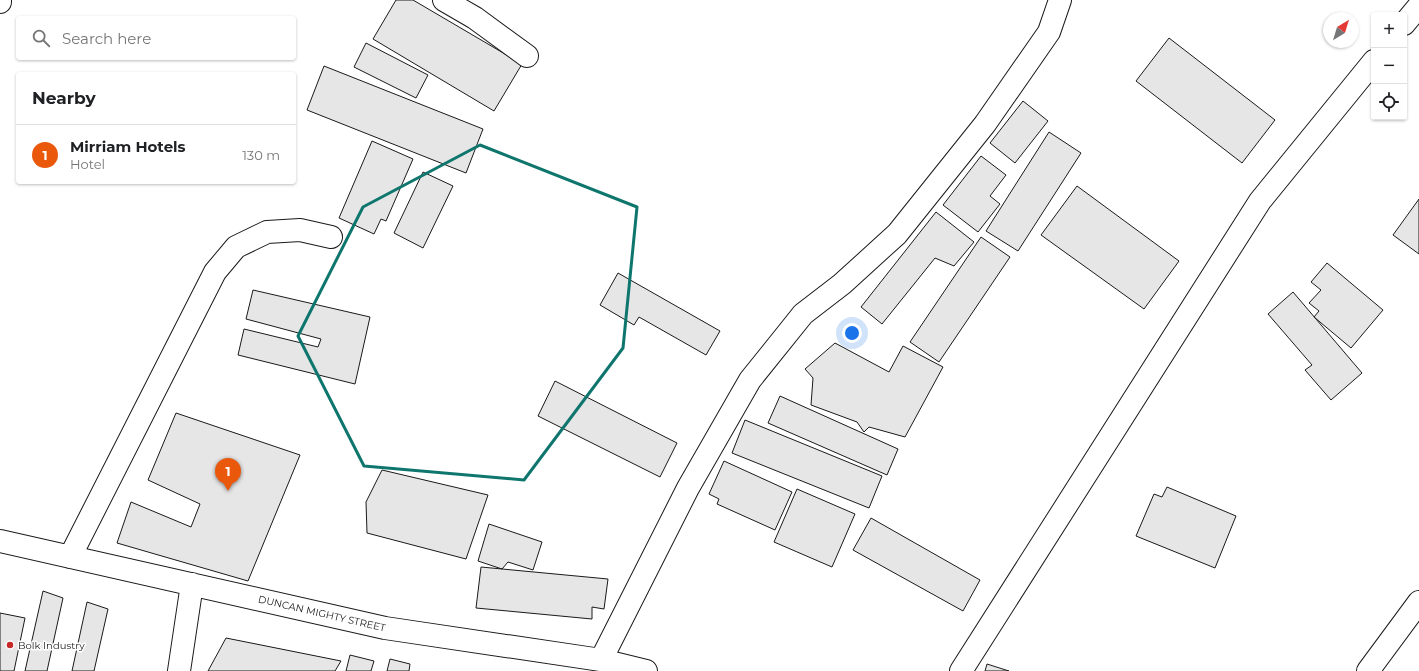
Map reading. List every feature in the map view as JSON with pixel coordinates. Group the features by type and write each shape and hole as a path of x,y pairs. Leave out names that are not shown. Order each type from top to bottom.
{"street":[{"path":"444,0 475,18 527,56"},
{"path":"601,660 688,488 750,380 803,314 842,284 897,234 985,124 1049,32 1060,0"},
{"path":"1407,20 1419,6"},
{"path":"961,671 1260,201 1371,65"},
{"path":"70,557 214,272 236,247 267,232 300,230 330,237"},
{"name":"DUNCAN MIGHTY STREET","path":"0,541 385,628 601,660 646,671"},
{"path":"179,671 192,584"},
{"path":"1368,671 1419,602"}],"highlighted area":[{"path":"480,145 637,207 623,348 524,480 364,466 298,336 363,207"}],"building":[{"path":"396,0 413,0 522,64 494,111 373,39"},
{"path":"1169,38 1275,120 1242,163 1136,81"},
{"path":"366,43 428,75 416,98 354,67"},
{"path":"324,66 483,129 466,173 307,110"},
{"path":"1023,101 1048,121 1015,163 990,143"},
{"path":"1049,132 1081,153 1018,251 986,231"},
{"path":"372,141 413,159 386,221 381,219 374,234 339,218"},
{"path":"981,156 1006,175 990,196 1000,204 978,232 943,205"},
{"path":"423,172 453,186 423,248 394,233"},
{"path":"1077,186 1179,261 1144,309 1041,235"},
{"path":"1419,199 1419,254 1393,235"},
{"path":"936,212 974,242 954,266 935,258 882,324 861,307"},
{"path":"981,237 1010,257 939,362 910,342"},
{"path":"1327,263 1383,310 1351,348 1314,317 1319,311 1309,303 1321,290 1311,282"},
{"path":"618,273 720,331 706,355 639,317 634,325 600,305"},
{"path":"253,290 370,317 355,384 238,355 244,329 318,347 321,339 246,319"},
{"path":"1293,292 1362,373 1331,400 1305,370 1312,365 1268,314"},
{"path":"835,343 889,372 903,346 943,367 905,437 869,427 864,432 857,422 811,405 813,378 805,369"},
{"path":"555,381 677,443 660,477 538,416"},
{"path":"780,396 898,449 887,475 768,423"},
{"path":"176,413 300,455 248,581 117,543 131,502 191,527 200,504 148,480"},
{"path":"745,420 882,476 869,508 732,453"},
{"path":"724,461 792,492 775,530 717,504 719,499 709,494"},
{"path":"382,470 488,495 466,559 367,533 366,502"},
{"path":"1167,487 1236,516 1215,568 1136,536 1154,494 1162,497"},
{"path":"797,489 855,514 832,567 774,542"},
{"path":"871,518 980,580 963,611 853,550"},
{"path":"489,524 542,542 533,570 508,562 502,569 478,561"},
{"path":"481,567 608,579 604,609 592,607 592,619 476,608"},
{"path":"43,591 63,598 47,671 25,671"},
{"path":"87,602 108,609 94,671 72,671"},
{"name":"Bolk Industry","path":"0,613 25,618 14,671 0,671"},
{"path":"226,638 341,661 335,671 208,671"},
{"path":"350,655 374,661 371,671 346,671"},
{"path":"390,659 410,664 409,671 387,671"},
{"path":"987,664 1009,671 985,671"}],"place":[{"name":"Mirriam Hotels","path":"228,491"},
{"name":"Bolk Industry","path":"10,645"}]}
